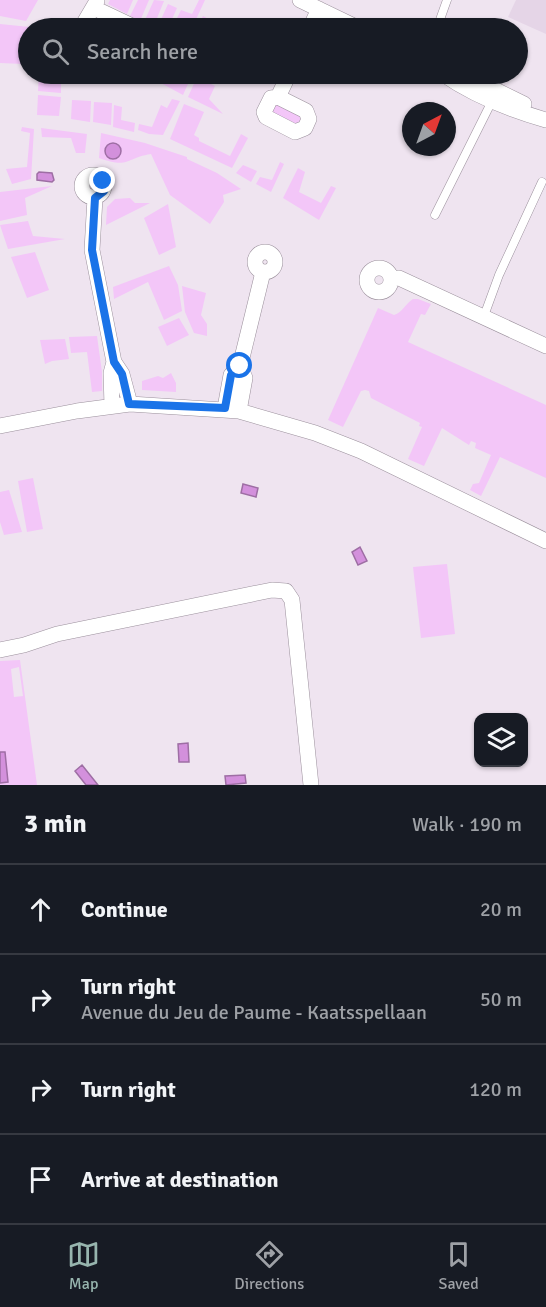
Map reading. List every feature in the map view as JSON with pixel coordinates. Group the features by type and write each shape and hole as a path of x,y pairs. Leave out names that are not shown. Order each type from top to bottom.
{"street":[{"path":"300,0 337,18"},
{"path":"87,18 96,4 119,18"},
{"path":"315,18 319,9"},
{"path":"278,97 284,84"},
{"path":"468,84 495,95"},
{"path":"478,84 495,95"},
{"path":"95,198 92,250 114,362 122,374 129,404"},
{"path":"232,410 245,378 240,366 263,272"},
{"path":"392,279 399,278 546,346"},
{"path":"112,406 111,373 114,362"},
{"path":"0,426 129,404 232,410 307,430 361,451 546,541"},
{"path":"0,650 57,634 272,590 286,591 292,600 311,785"}],"lane":[{"path":"441,18 447,0"},
{"path":"435,215 495,95"},
{"path":"484,316 499,275 542,182"}],"shaded area":[{"path":"0,0 38,0 28,18 18,19 0,16"},
{"path":"110,0 133,0 127,14 108,4"},
{"path":"138,0 149,0 141,18 130,16"},
{"path":"154,0 164,1 157,18 146,18"},
{"path":"199,0 205,0 197,18 177,18 181,10 192,14"},
{"path":"516,0 546,0 546,34 528,26 528,18 508,17"},
{"path":"168,4 177,8 172,18 162,18"},
{"path":"0,24 18,26 18,64 0,63"},
{"path":"38,84 61,84 61,93 38,91"},
{"path":"163,84 188,84 183,95"},
{"path":"194,84 211,84 215,86 209,99 223,114 188,97"},
{"path":"38,95 61,97 59,116 37,115"},
{"path":"172,99 180,101 163,135 138,130 139,124 152,127 161,105 167,108"},
{"path":"72,100 91,101 90,122 71,119"},
{"path":"94,102 112,103 111,125 93,122"},
{"path":"276,103 304,118 299,126 273,117 270,109"},
{"path":"184,104 204,112 194,135 199,138 199,141 230,156 241,134 248,138 232,168 170,139"},
{"path":"114,105 122,107 121,120 135,123 134,132 113,127"},
{"path":"22,127 34,129 31,179 12,184 6,169 27,167 30,133 21,131"},
{"path":"41,128 87,134 85,153 76,153 71,138 42,137"},
{"path":"101,133 145,143 187,157 241,189 223,195 224,202 210,224 170,195 151,154 122,163 99,158"},
{"path":"113,143 121,151 113,159 105,151"},
{"path":"280,162 284,164 271,192 256,184 260,177 272,180"},
{"path":"243,165 257,171 251,182 236,173"},
{"path":"298,168 305,172 299,192 321,203 331,186 336,188 319,220 283,198"},
{"path":"39,172 52,173 54,180 52,182 37,180"},
{"path":"52,186 25,198 27,215 0,221 0,192"},
{"path":"130,198 135,203 150,203 106,225 107,207 115,199"},
{"path":"168,204 176,247 159,255 144,218"},
{"path":"28,221 33,236 65,239 8,249 0,225"},
{"path":"35,252 49,290 27,298 11,257"},
{"path":"169,266 178,285 182,311 164,320 148,282 114,299 113,287"},
{"path":"182,286 206,293 201,315 207,324 207,336 194,333 185,312"},
{"path":"413,299 431,304 425,315 421,314 408,342 546,405 546,478 500,457 481,496 470,490 473,484 479,483 491,455 475,448 476,443 471,441 469,445 442,428 424,466 408,459 422,427 419,426 420,423 371,398 369,391 361,391 343,427 328,420 378,308 394,315"},
{"path":"179,318 189,335 167,346 158,327"},
{"path":"97,336 102,391 92,392 87,352 71,353 69,337"},
{"path":"65,339 69,359 45,364 40,340"},
{"path":"171,373 176,383 176,392 142,390 142,381 158,376 163,378"},
{"path":"33,478 43,529 27,532 18,481"},
{"path":"243,484 258,488 256,497 241,493"},
{"path":"9,490 22,532 4,535 0,522 0,492"},
{"path":"360,547 367,561 358,565 352,552"},
{"path":"447,564 455,634 421,638 413,567"},
{"path":"20,660 37,785 0,785 0,783 7,782 4,752 0,752 0,661","holes":["19,667 23,696 14,697 11,669"]},
{"path":"188,743 189,762 179,762 178,744"},
{"path":"0,752 5,752 8,782 0,783"},
{"path":"82,765 98,785 86,785 75,771"},
{"path":"245,775 246,783 226,785 225,776"}],"route":[{"path":"103,181 104,191 95,198 92,250 114,362 122,374 129,404 225,408 231,375 240,366"}]}
